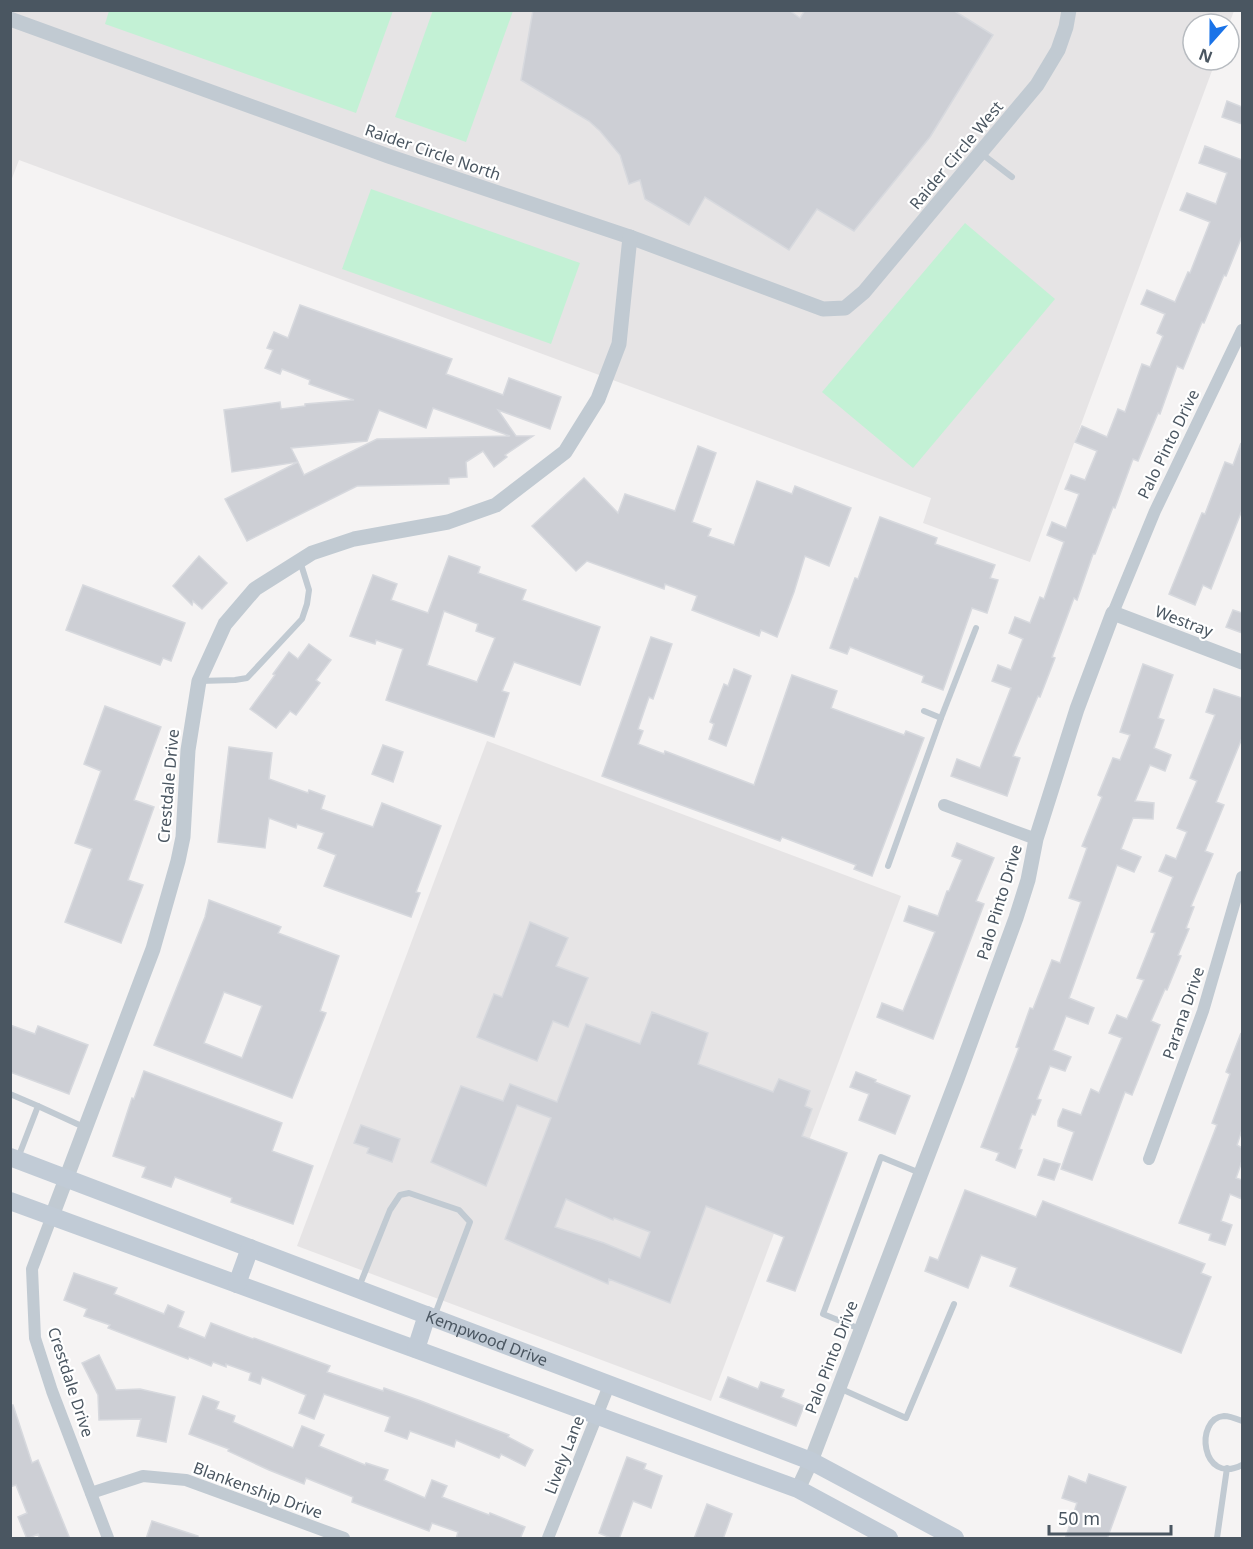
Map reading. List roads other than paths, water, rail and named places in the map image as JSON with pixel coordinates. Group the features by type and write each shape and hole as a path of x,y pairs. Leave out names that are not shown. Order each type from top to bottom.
{"main road":[{"name":"Kempwood Drive","path":"14,1158 811,1461 955,1539"},
{"path":"10,1201 798,1489 889,1539"},
{"path":"237,1284 250,1248"},
{"path":"416,1349 431,1316"}],"street":[{"name":"Raider Circle West","path":"845,308 864,292 1037,86 1058,50 1069,10"},
{"name":"Raider Circle North","path":"10,19 391,157 630,237 823,309 845,308"},
{"name":"Crestdale Drive","path":"108,1539 52,1391 35,1338 32,1269 153,949 178,861 183,837 188,750 199,681 225,624 255,589 299,561 312,553 354,539 448,522 496,505 565,452 598,399 619,344 630,237"},
{"name":"Palo Pinto Drive","path":"798,1489 839,1388 1016,918 1028,880 1036,839 1077,709 1113,613 1155,511 1242,330"},
{"name":"Westray","path":"1113,613 1242,662"},
{"path":"944,805 1036,839"},
{"name":"Parana Drive","path":"1149,1159 1203,1011 1242,877"},
{"name":"Lively Lane","path":"548,1539 610,1383"},
{"name":"Blankenship Drive","path":"91,1493 143,1476 186,1480 344,1539"}],"lane":[{"path":"981,154 1012,177"},
{"path":"199,681 247,678 302,619 309,590 299,561"},
{"path":"888,866 975,628"},
{"path":"924,711 941,718"},
{"path":"10,1094 86,1128"},
{"path":"14,1158 38,1106"},
{"path":"861,1329 823,1314 881,1157 920,1173"},
{"path":"358,1289 390,1210 400,1195 409,1193 459,1210 470,1222 431,1316"},
{"path":"839,1388 906,1418 954,1304"},
{"path":"1242,1421 1224,1416 1217,1419 1210,1426 1204,1447 1207,1456 1217,1465 1227,1468 1242,1465"},
{"path":"1217,1539 1227,1468"}]}
